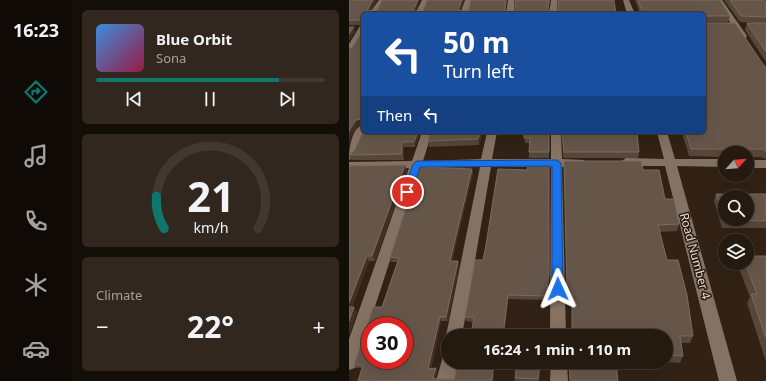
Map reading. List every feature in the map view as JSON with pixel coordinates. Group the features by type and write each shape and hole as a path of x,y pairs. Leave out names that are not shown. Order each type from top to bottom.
{"street":[{"path":"374,12 382,0"},
{"path":"420,12 425,0"},
{"path":"465,12 468,0"},
{"path":"509,12 511,0"},
{"path":"553,12 554,0"},
{"path":"626,0 630,12"},
{"path":"719,0 740,26 749,45"},
{"path":"723,26 740,26"},
{"path":"349,50 361,28"},
{"path":"349,156 361,132"},
{"path":"349,362 426,134"},
{"path":"455,329 488,163 492,134"},
{"path":"556,134 558,329"},
{"name":"Road Number 4","path":"663,134 728,381"},
{"path":"617,162 718,163"},
{"path":"349,166 488,163 595,163"},
{"path":"754,164 766,164"},
{"path":"445,381 448,369"},
{"path":"559,369 559,381"}],"building":[{"path":"349,0 373,0 367,11 377,10 382,0 418,0 413,11 423,11 427,0 462,0 458,10 468,11 471,0 506,0 505,11 515,11 515,0 549,0 548,11 558,11 558,0 614,0 616,12 361,12 361,20 349,20"},
{"path":"638,0 720,0 730,16 706,16 706,12 642,12"},
{"path":"730,0 766,1 766,17 741,16"},
{"path":"706,23 735,23 766,67 766,151 762,149 754,149 754,146 718,146 718,149 691,149 687,134 706,134"},
{"path":"747,23 766,23 766,52"},
{"path":"349,27 354,27 349,34"},
{"path":"361,33 361,119 356,120 349,132 349,48 352,48"},
{"path":"362,134 417,134 414,142 402,142 402,154 349,155 354,151"},
{"path":"430,134 480,134 478,139 428,141"},
{"path":"524,134 549,134 549,152 529,152 530,138 524,138"},
{"path":"562,134 637,134 639,152 564,152"},
{"path":"564,161 641,161 643,170 659,170 665,199 674,199 679,224 658,225 667,260 678,260 687,295 693,336 680,336 683,356 673,355 673,329 572,329 572,293 567,293"},
{"path":"528,164 549,164 549,276 546,296 508,295 504,329 472,329 474,317 465,317 475,260 483,260 498,169 527,170"},
{"path":"405,165 372,256 367,256 349,303 349,166"},
{"path":"419,167 472,169 450,261 458,261 446,317 440,317 428,369 436,368 433,377 435,379 454,379 456,370 493,370 492,381 358,381 362,369 413,369 413,317 370,317 373,307 382,307 399,258 390,257"},
{"path":"754,194 766,194 766,221 754,221"},
{"path":"754,256 766,256 766,338 751,294 757,294 748,270 754,270"},
{"path":"349,307 354,307 349,321"},
{"path":"361,344 361,365 354,365"},
{"path":"516,369 539,369 538,379 515,378"},
{"path":"569,369 617,369 618,381 570,381"}],"route":[{"path":"407,192 417,164 557,163 558,289"}]}
